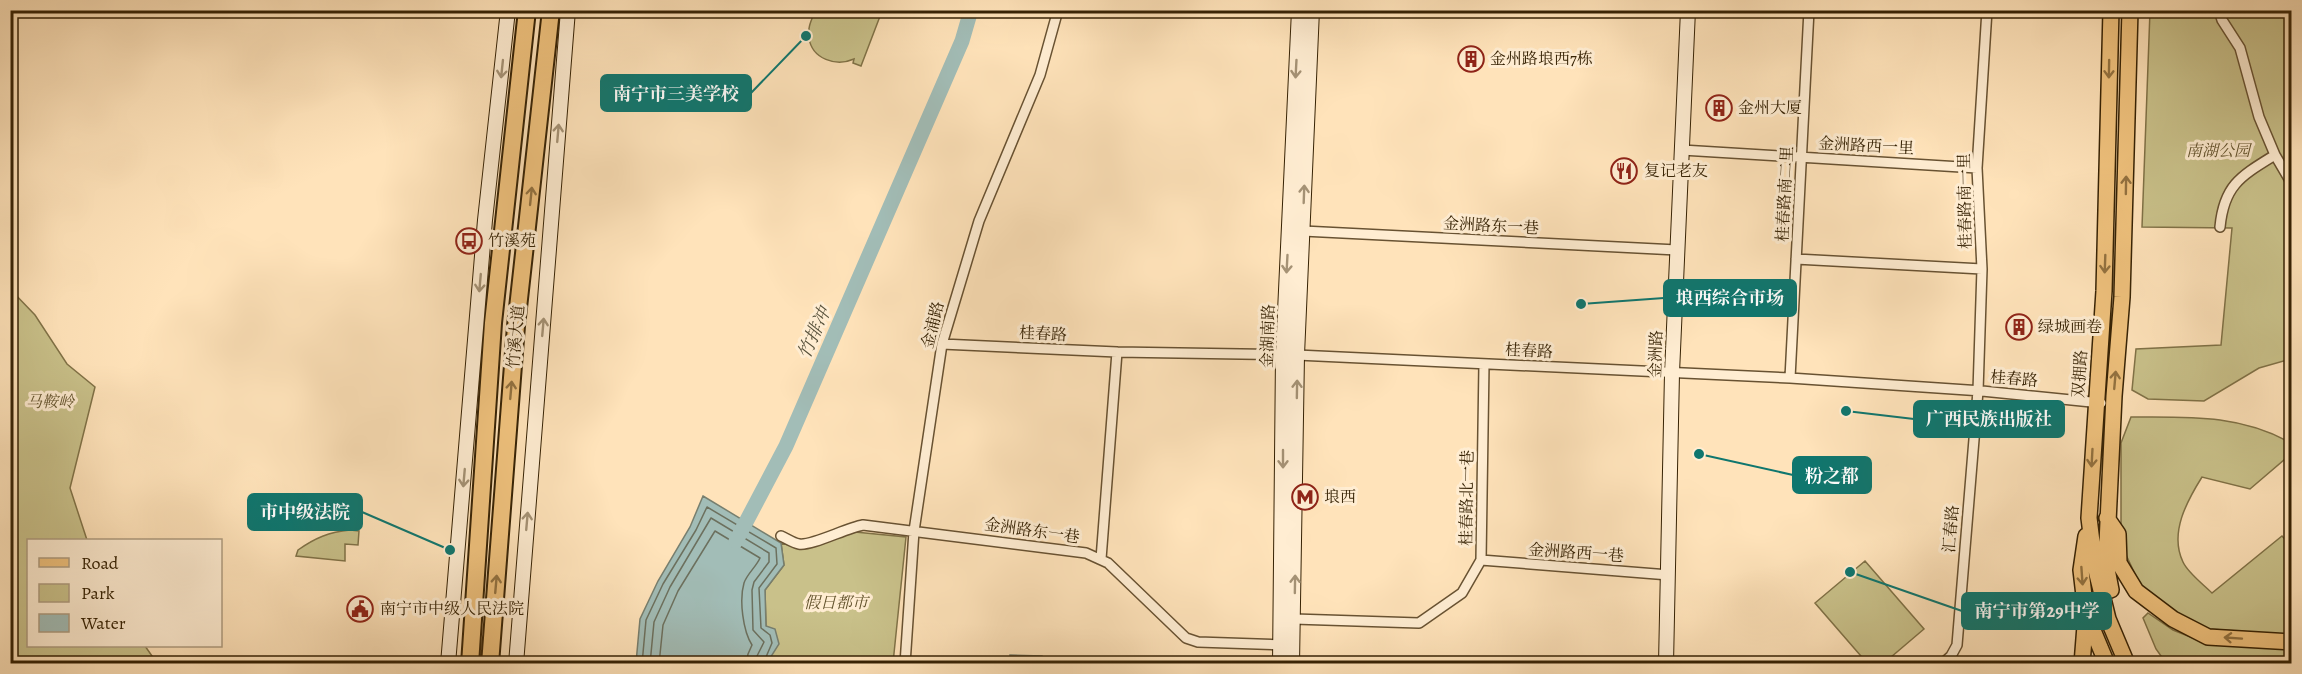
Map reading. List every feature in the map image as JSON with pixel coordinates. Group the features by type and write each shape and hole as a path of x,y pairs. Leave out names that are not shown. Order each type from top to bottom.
{"highway":[{"name":"竹溪大道","path":"470,663 493,323 527,10"},
{"name":"竹溪大道","path":"490,663 516,326 551,10"}],"main road":[{"path":"448,663 485,220 508,10"},
{"path":"516,663 568,10"},
{"name":"金湖南路","path":"1292,663 1287,645 1290,355 1299,10"},
{"name":"金湖南路","path":"1280,663 1294,619 1290,355 1303,231 1312,10"},
{"name":"金洲路","path":"1666,663 1672,372 1688,10"},
{"name":"双拥路","path":"2111,10 2104,291 2089,518 2095,566 2108,619 2127,663"},
{"path":"2130,10 2122,297 2113,404 2106,564 2117,616 2138,663"},
{"path":"2082,663 2086,613 2081,570 2089,518"},
{"path":"2107,518 2118,534 2119,563 2136,591 2173,619 2208,637 2292,642"},
{"path":"2086,613 2107,663"}],"street":[{"name":"金浦路","path":"905,663 914,531 942,344 979,221 1040,75 1058,10"},
{"name":"桂春路南二里","path":"1790,378 1809,10"},
{"name":"桂春路南一里","path":"1978,391 1982,269 1977,168 1987,10"},
{"path":"2219,10 2222,20 2241,48 2259,117 2275,155 2292,184"},
{"name":"金洲路西一里","path":"1682,150 1977,168"},
{"path":"2220,227 2225,200 2234,184 2247,172 2275,155"},
{"name":"金洲路东一巷","path":"1303,231 1677,250"},
{"path":"1796,259 1982,269"},
{"name":"桂春路","path":"942,344 1117,352 1290,355 1790,378 1978,391 2113,404"},
{"path":"1101,559 1117,352"},
{"name":"桂春路北一巷","path":"1294,619 1419,623 1462,593 1481,560 1484,364"},
{"name":"汇春路","path":"1942,663 1951,656 1957,645 1978,391"},
{"name":"金洲路东一巷","path":"781,536 798,544 807,544 851,527 863,525 1071,550 1101,559 1117,570 1186,638 1198,642 1287,645"},
{"name":"金洲路西一巷","path":"1481,560 1669,575"}],"green space":[{"path":"815,11 882,11 861,66 853,63 854,59 833,61 820,56 815,51 809,34"},
{"name":"南湖公园","path":"2150,11 2291,11 2291,359 2259,368 2204,401 2148,399 2132,390 2136,349 2221,345 2232,228 2142,227"},
{"name":"马鞍岭","path":"10,289 35,315 67,364 95,387 70,488 87,539 27,539 27,647 146,647 157,663 11,663"},
{"path":"2131,417 2193,418 2233,422 2272,434 2291,443 2291,454 2250,489 2202,477 2186,507 2178,540 2179,551 2185,566 2212,593 2282,536 2291,546 2291,635 2209,629 2177,614 2141,587 2121,544 2121,443"},
{"path":"359,531 358,545 345,544 345,561 296,556 298,550 316,539 335,532"},
{"name":"假日都市","path":"855,532 906,537 893,663 767,663 770,660 765,590 784,565 781,543 804,549"},
{"path":"1865,561 1924,629 1884,663 1867,663 1815,603"},
{"path":"2148,613 2173,630 2208,644 2291,648 2291,663 2166,663 2156,649 2143,618"}],"water":[{"path":"703,496 781,543 784,565 765,590 766,626 775,629 779,644 767,663 636,663 640,619 658,581 690,527"},
{"path":"1010,655 1042,656 1048,663 1010,663"}],"waterway":[{"name":"竹排冲","path":"736,541 786,446 962,41 971,10"}],"place":[{"name":"南宁市三美学校","path":"806,36"},
{"name":"金州路埌西7栋","path":"1471,59"},
{"name":"金州大厦","path":"1719,108"},
{"name":"复记老友","path":"1624,171"},
{"name":"竹溪苑","path":"469,241"},
{"name":"埌西综合市场","path":"1581,304"},
{"name":"绿城画卷","path":"2019,327"},
{"name":"广西民族出版社","path":"1846,411"},
{"name":"粉之都","path":"1699,454"},
{"name":"埌西","path":"1305,497"},
{"name":"市中级法院","path":"450,550"},
{"name":"南宁市第29中学","path":"1850,572"},
{"name":"南宁市中级人民法院","path":"360,609"}]}
